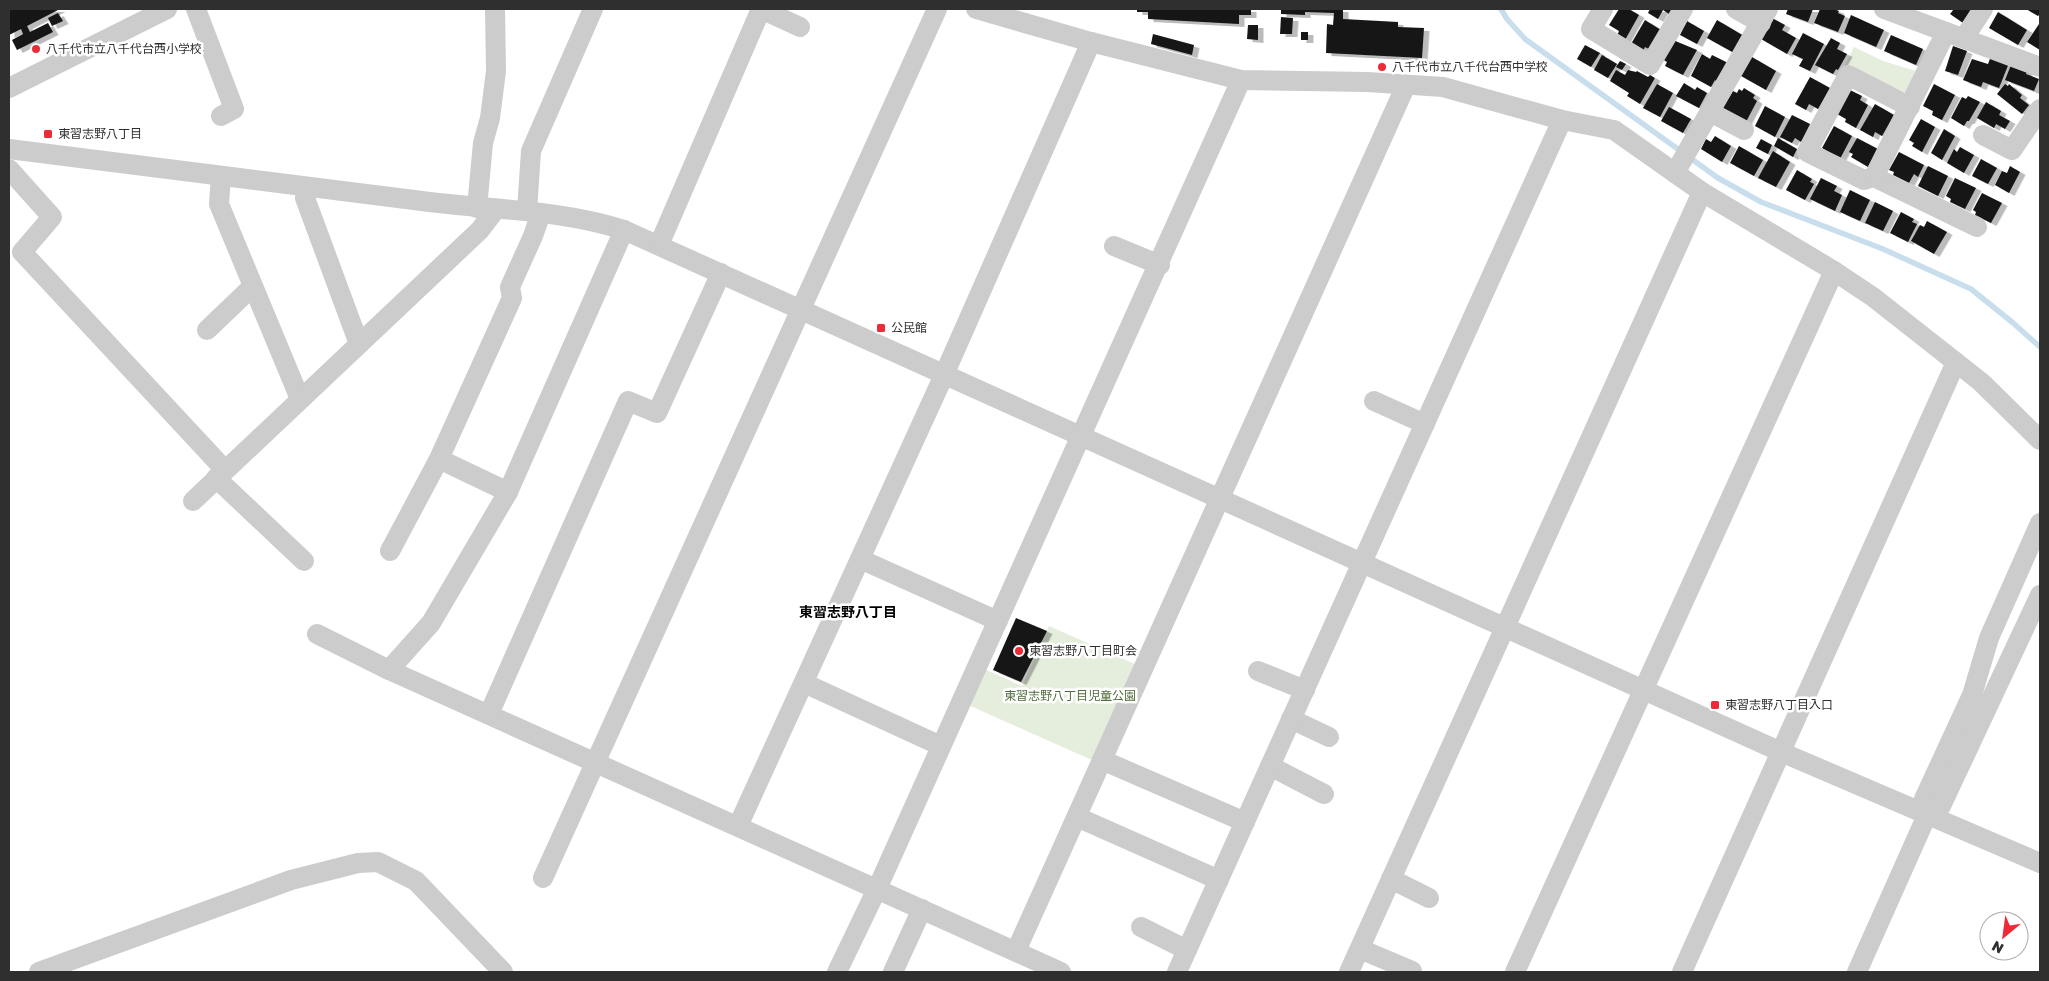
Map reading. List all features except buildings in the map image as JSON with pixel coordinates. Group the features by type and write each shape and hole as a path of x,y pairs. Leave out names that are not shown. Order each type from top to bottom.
{"street":[{"path":"9,88 167,9"},
{"path":"196,9 234,109 221,116"},
{"path":"193,500 480,230 486,209 483,143 490,118 496,71 495,9"},
{"path":"390,551 439,459 512,298 510,287 533,236 534,212 531,150 593,9"},
{"path":"659,245 761,9 800,27"},
{"path":"543,878 937,9"},
{"path":"976,9 1090,42 1242,80 1293,80 1443,87 1562,120 1614,130 1681,162 1702,192 1834,271 1873,297 1981,382 2040,440"},
{"path":"1603,9 1591,29 1650,65 1683,9"},
{"path":"1681,162 1764,16 1736,9"},
{"path":"1884,9 2040,67"},
{"path":"1874,177 1910,106 1955,35 1983,9"},
{"path":"738,826 944,374 1090,42"},
{"path":"1910,106 1848,75 1806,152 1864,180 1874,177 1977,227"},
{"path":"837,972 877,889 1242,80"},
{"path":"1016,952 1406,85"},
{"path":"1984,135 2012,150 2040,108"},
{"path":"1710,112 1744,130"},
{"path":"1177,972 1562,120"},
{"path":"9,155 221,176 486,209 534,212 596,221 624,230 1781,752 2040,863"},
{"path":"9,155 52,217 22,252 220,474 304,561"},
{"path":"221,176 219,204 300,399"},
{"path":"308,187 305,198 359,344"},
{"path":"1349,972 1702,192"},
{"path":"390,670 431,623 508,492 624,230"},
{"path":"1114,246 1160,265"},
{"path":"1515,972 1642,689 1834,271"},
{"path":"489,714 628,401 657,413 721,273"},
{"path":"207,330 253,286"},
{"path":"1682,972 1956,362"},
{"path":"1374,401 1425,424"},
{"path":"439,459 508,492"},
{"path":"1927,815 1924,799 1972,695 1989,638 2040,523"},
{"path":"860,559 998,622"},
{"path":"1857,972 1927,815 1941,806 2040,595"},
{"path":"317,634 390,670 1062,972"},
{"path":"1258,671 1304,690"},
{"path":"804,683 941,746"},
{"path":"1291,719 1329,737"},
{"path":"1102,760 1245,822"},
{"path":"1270,766 1324,794"},
{"path":"1077,817 1219,880"},
{"path":"39,972 291,880 358,863 378,862 416,881 503,972"},
{"path":"1391,880 1429,898"},
{"path":"893,972 922,909"},
{"path":"1141,927 1187,950"},
{"path":"1360,948 1412,971"}],"green space":[{"path":"1854,47 1883,61 1916,71 1905,92 1901,93 1845,65"},
{"name":"東習志野八丁目児童公園","path":"1049,626 1137,665 1094,761 966,704 982,668 1022,686"}],"waterway":[{"path":"1501,9 1507,19 1525,39 1718,178 1761,202 1883,249 1971,289 2040,347"}],"place":[{"name":"八千代市立八千代台西小学校","path":"36,49"},
{"name":"八千代市立八千代台西中学校","path":"1382,67"},
{"name":"東習志野八丁目","path":"48,134"},
{"name":"公民館","path":"881,328"},
{"name":"東習志野八丁目町会","path":"1019,651"},
{"name":"東習志野八丁目入口","path":"1715,705"}],"district":[{"name":"東習志野八丁目","path":"848,612"}]}
